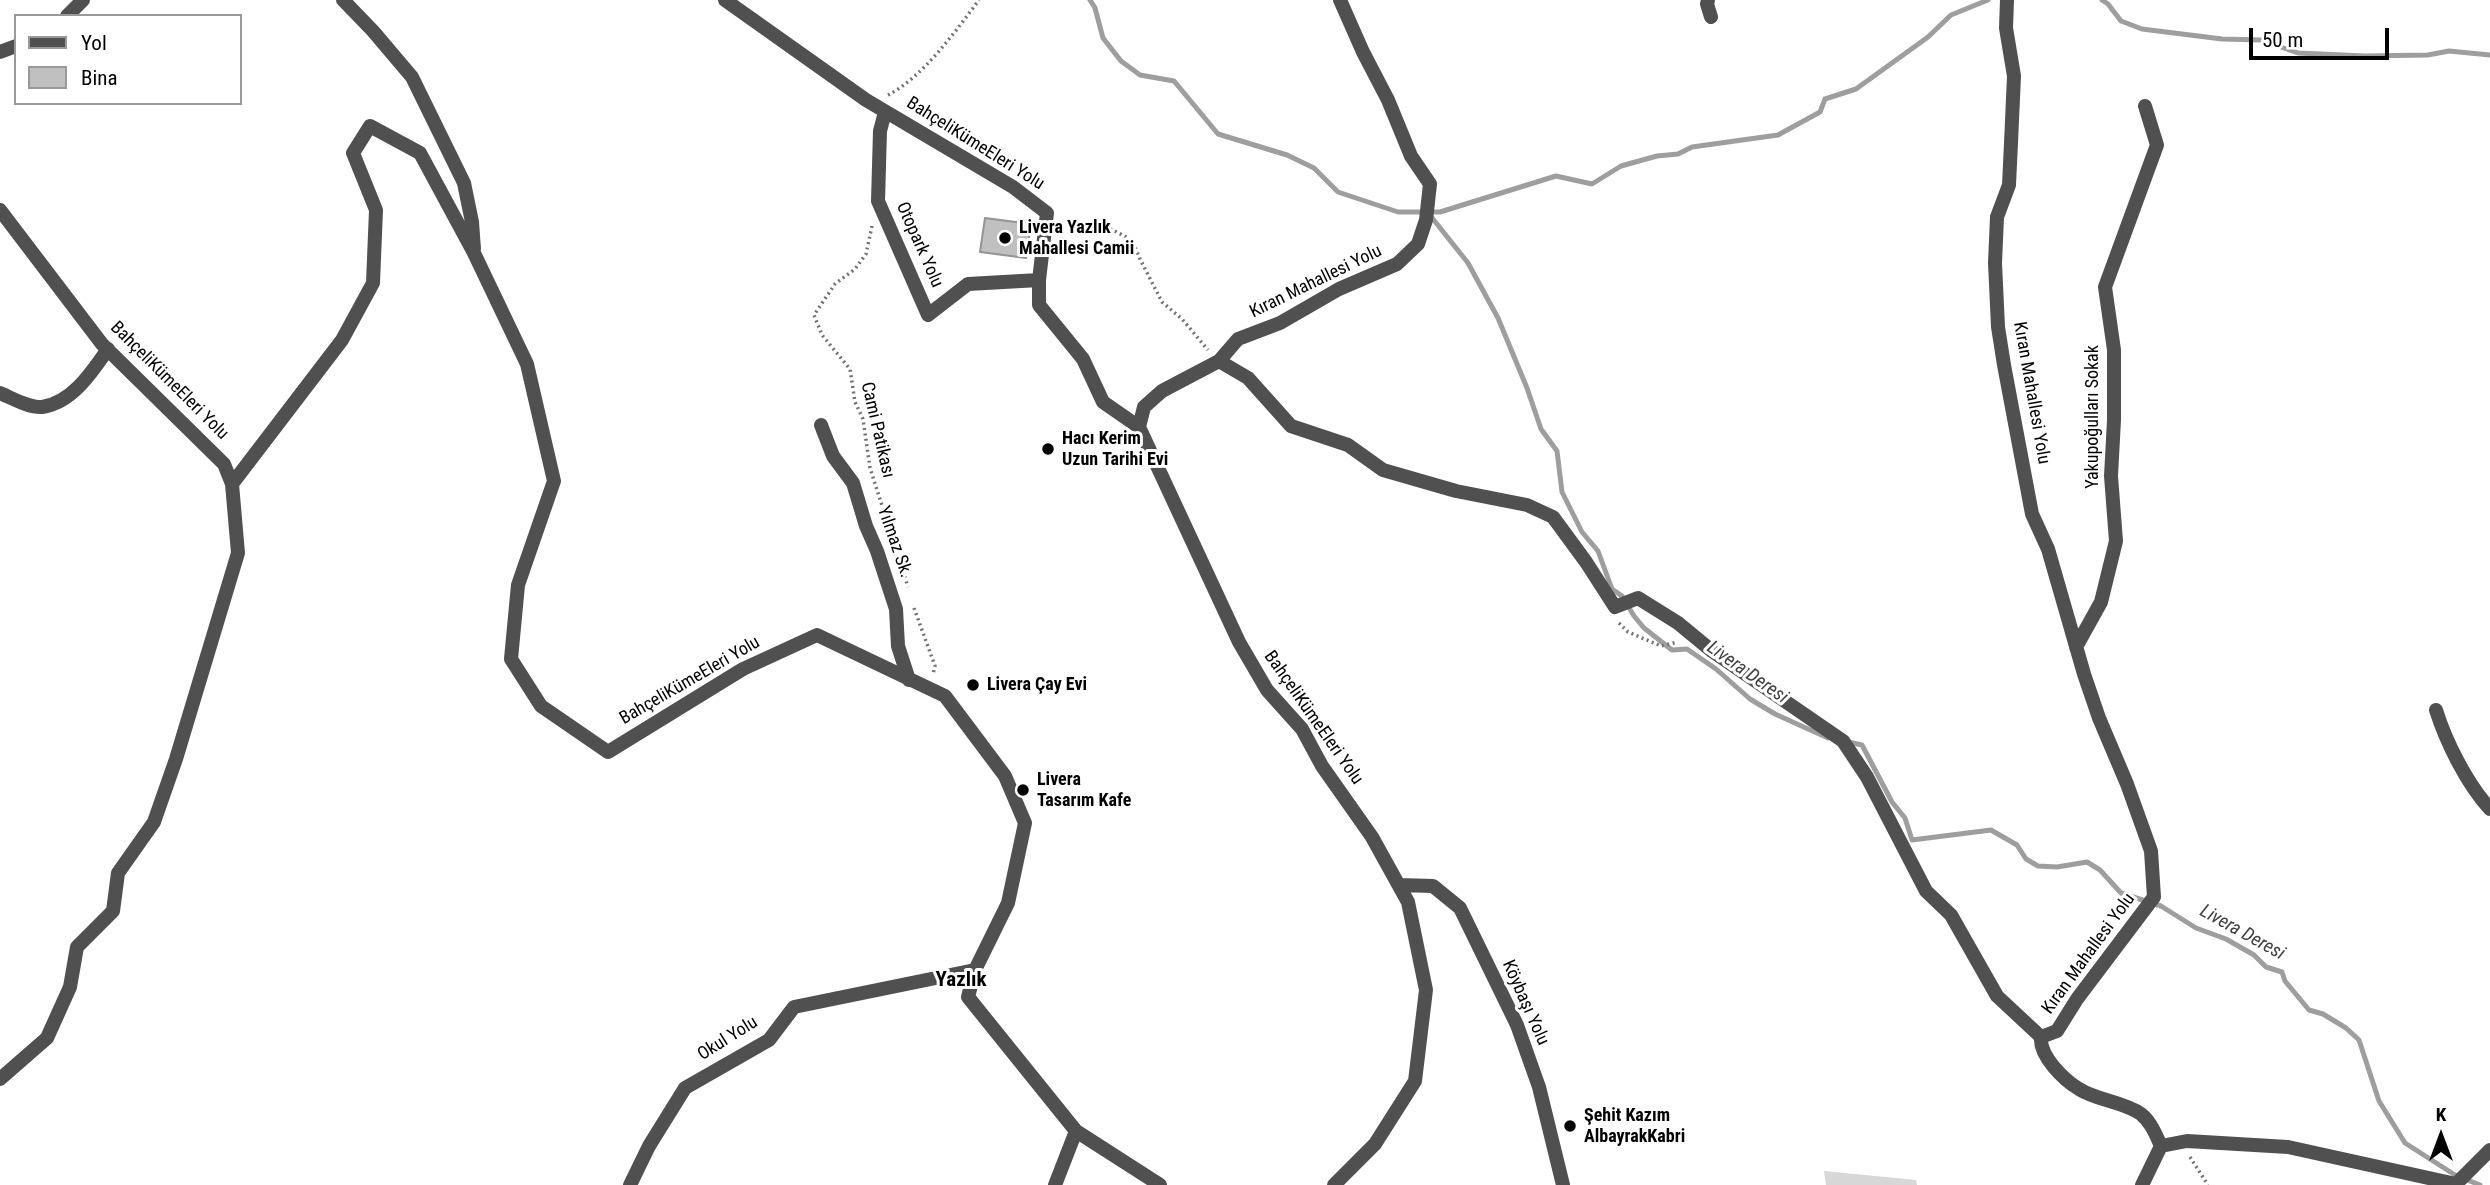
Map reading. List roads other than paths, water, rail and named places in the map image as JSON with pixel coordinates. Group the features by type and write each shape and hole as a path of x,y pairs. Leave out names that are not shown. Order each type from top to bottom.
{"street":[{"path":"69,14 83,0"},
{"name":"BahçeliKümeEleri Yolu","path":"343,0 412,77 464,183 472,222 474,253"},
{"name":"BahçeliKümeEleri Yolu","path":"725,0 821,70 1013,187 1047,213 1039,280 1039,305 1083,359 1103,402 1139,427 1239,642 1267,690 1302,729 1322,766 1372,837 1408,902 1426,990 1415,1081 1375,1144 1334,1185"},
{"name":"Kıran Mahallesi Yolu","path":"1139,427 1144,407 1162,391 1217,361 1238,339 1280,323 1339,289 1397,264 1418,244 1426,220 1430,184 1411,156 1388,100 1340,0"},
{"path":"1708,0 1712,17"},
{"name":"Kıran Mahallesi Yolu","path":"1217,361 1248,378 1291,426 1348,445 1383,470 1456,491 1527,505 1553,517 1615,607 1638,598 1678,623 1843,741 1867,777 1926,891 1951,915 1997,996 2041,1037 2057,1031 2077,999 2154,897 2151,850 2099,718 2048,549 2032,514 1998,327 1997,216 2009,185 2014,76 2006,27 2007,0"},
{"name":"Otopark Yolu","path":"883,106 878,201 928,315 968,284 1039,280"},
{"name":"Yakupoğulları Sokak","path":"2077,646 2101,603 2116,541 2111,476 2115,420 2115,350 2105,287 2157,145 2145,106"},
{"name":"BahçeliKümeEleri Yolu","path":"232,484 342,340 373,284 376,210 353,153 370,126 420,153 474,253 527,364 554,481 517,585 511,659 541,706 608,752 743,669 817,635 944,696 1005,776 1025,823 1008,903 975,970 968,997 1076,1131 1160,1185"},
{"name":"BahçeliKümeEleri Yolu","path":"0,210 108,349 224,464 232,484"},
{"path":"0,393 41,407 61,400 77,388 108,349"},
{"name":"Yılmaz Sk.","path":"821,425 833,456 853,483 877,551 896,609 898,646 909,680"},
{"path":"0,1079 47,1038 70,987 77,947 113,911 118,873 154,822 176,759 238,553 232,484"},
{"path":"2436,710 2441,726 2468,779 2490,809"},
{"name":"Köybaşı Yolu","path":"1399,885 1433,886 1460,908 1517,1025 1539,1087 1563,1185"},
{"name":"Okul Yolu","path":"630,1185 649,1146 685,1088 769,1040 794,1006 975,970"},
{"path":"2041,1037 2041,1049 2059,1072 2078,1089 2140,1114 2150,1122 2161,1146"},
{"path":"1055,1185 1076,1131"},
{"path":"2161,1146 2187,1141 2288,1147 2456,1184 2490,1150"},
{"path":"2142,1185 2161,1146"}],"waterway":[{"name":"Livera Deresi","path":"1090,0 1095,8 1103,38 1121,61 1140,75 1174,81 1218,134 1287,155 1314,168 1338,192 1398,212 1440,212 1556,176 1592,184 1621,166 1657,156 1678,154 1692,147 1778,135 1820,112 1825,99 1856,89 1928,37 1951,15 1988,0"},
{"name":"Livera Deresi","path":"2102,0 2121,21 2142,29 2222,39 2261,40 2298,53 2365,56 2428,55 2449,51 2490,55"},
{"name":"Livera Deresi","path":"1429,214 1468,263 1498,318 1541,429 1557,451 1562,492 1582,532 1598,551 1612,589 1622,596 1644,628 1672,650 1687,649 1716,669 1750,699 1775,714 1828,738"},
{"name":"Livera Deresi","path":"1848,742 1862,745 1892,802 1905,818 1912,840 1991,830 2017,845 2026,859 2038,866 2057,867 2087,862 2100,870 2121,893 2161,906 2196,928 2226,939 2254,955 2266,967 2282,972 2285,981 2309,1010 2323,1014 2346,1028 2359,1040 2379,1101 2405,1143 2455,1175 2480,1185"}],"place":[{"name":"Livera Yazlık Mahallesi Camii","path":"1005,238"},
{"name":"Hacı Kerim Uzun Tarihi Evi","path":"1048,449"},
{"name":"Livera Çay Evi","path":"973,685"},
{"name":"Livera Tasarım Kafe","path":"1023,790"},
{"name":"Şehit Kazım AlbayrakKabri","path":"1570,1126"}],"district":[{"name":"Yazlık","path":"961,981"}]}
